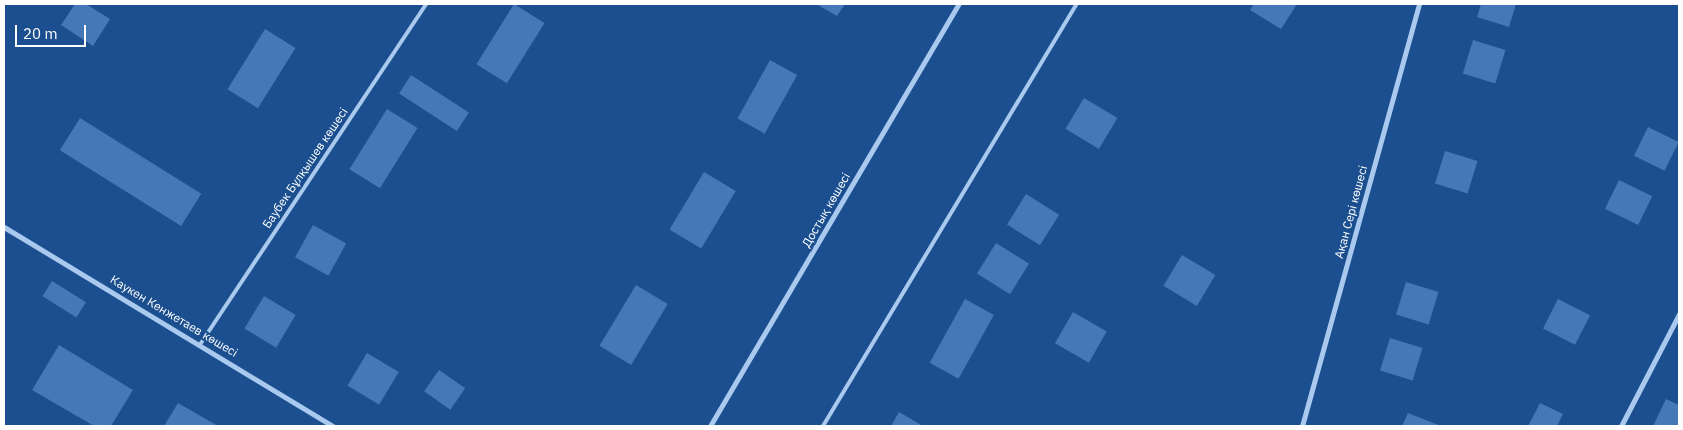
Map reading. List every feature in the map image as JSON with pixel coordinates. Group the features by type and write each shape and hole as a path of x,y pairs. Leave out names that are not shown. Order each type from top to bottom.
{"street":[{"name":"Достық көшесі","path":"710,426 959,4"},
{"name":"Ақан Сері көшесі","path":"1302,426 1418,4"},
{"name":"Каукен Кенжетаев көшесі","path":"4,227 201,343 333,426"},
{"path":"1621,426 1679,314"}],"lane":[{"name":"Баубек Бұлқышев көшесі","path":"201,343 426,4"},
{"path":"823,426 1077,4"}],"building":[{"path":"75,4 86,4 110,19 93,46 61,25"},
{"path":"514,4 545,23 507,83 476,64"},
{"path":"816,4 845,4 837,16"},
{"path":"1254,4 1297,4 1281,29 1250,10"},
{"path":"1481,4 1516,4 1509,27 1477,17"},
{"path":"265,29 296,48 258,108 227,89"},
{"path":"1473,40 1506,50 1495,83 1463,73"},
{"path":"770,60 797,75 765,134 738,119"},
{"path":"411,75 469,113 457,131 399,93"},
{"path":"1084,98 1117,118 1099,149 1065,129"},
{"path":"387,109 418,128 380,188 349,169"},
{"path":"80,118 201,194 181,226 60,150"},
{"path":"1648,127 1679,142 1665,171 1634,156"},
{"path":"1445,151 1478,161 1468,193 1435,184"},
{"path":"704,172 736,191 701,248 669,229"},
{"path":"1619,180 1652,196 1638,225 1605,209"},
{"path":"1026,194 1059,215 1040,245 1007,225"},
{"path":"313,225 346,243 328,276 295,257"},
{"path":"996,243 1029,264 1010,294 977,274"},
{"path":"1182,255 1215,275 1197,306 1163,286"},
{"path":"52,281 86,302 76,317 42,296"},
{"path":"1406,282 1439,292 1429,324 1396,315"},
{"path":"636,285 668,304 631,365 599,346"},
{"path":"264,296 296,315 276,348 244,329"},
{"path":"965,299 994,315 958,379 930,363"},
{"path":"1558,299 1590,315 1575,345 1543,328"},
{"path":"1073,312 1107,332 1089,363 1055,343"},
{"path":"1390,338 1423,348 1413,380 1380,371"},
{"path":"59,345 133,390 111,426 94,426 32,390"},
{"path":"367,353 399,372 379,405 347,386"},
{"path":"439,370 465,388 450,410 424,391"},
{"path":"1666,399 1679,405 1679,426 1653,426"},
{"path":"178,403 218,426 164,426"},
{"path":"1540,403 1563,414 1557,426 1528,426"},
{"path":"899,412 923,426 891,426"},
{"path":"1408,413 1441,426 1402,426"}]}
